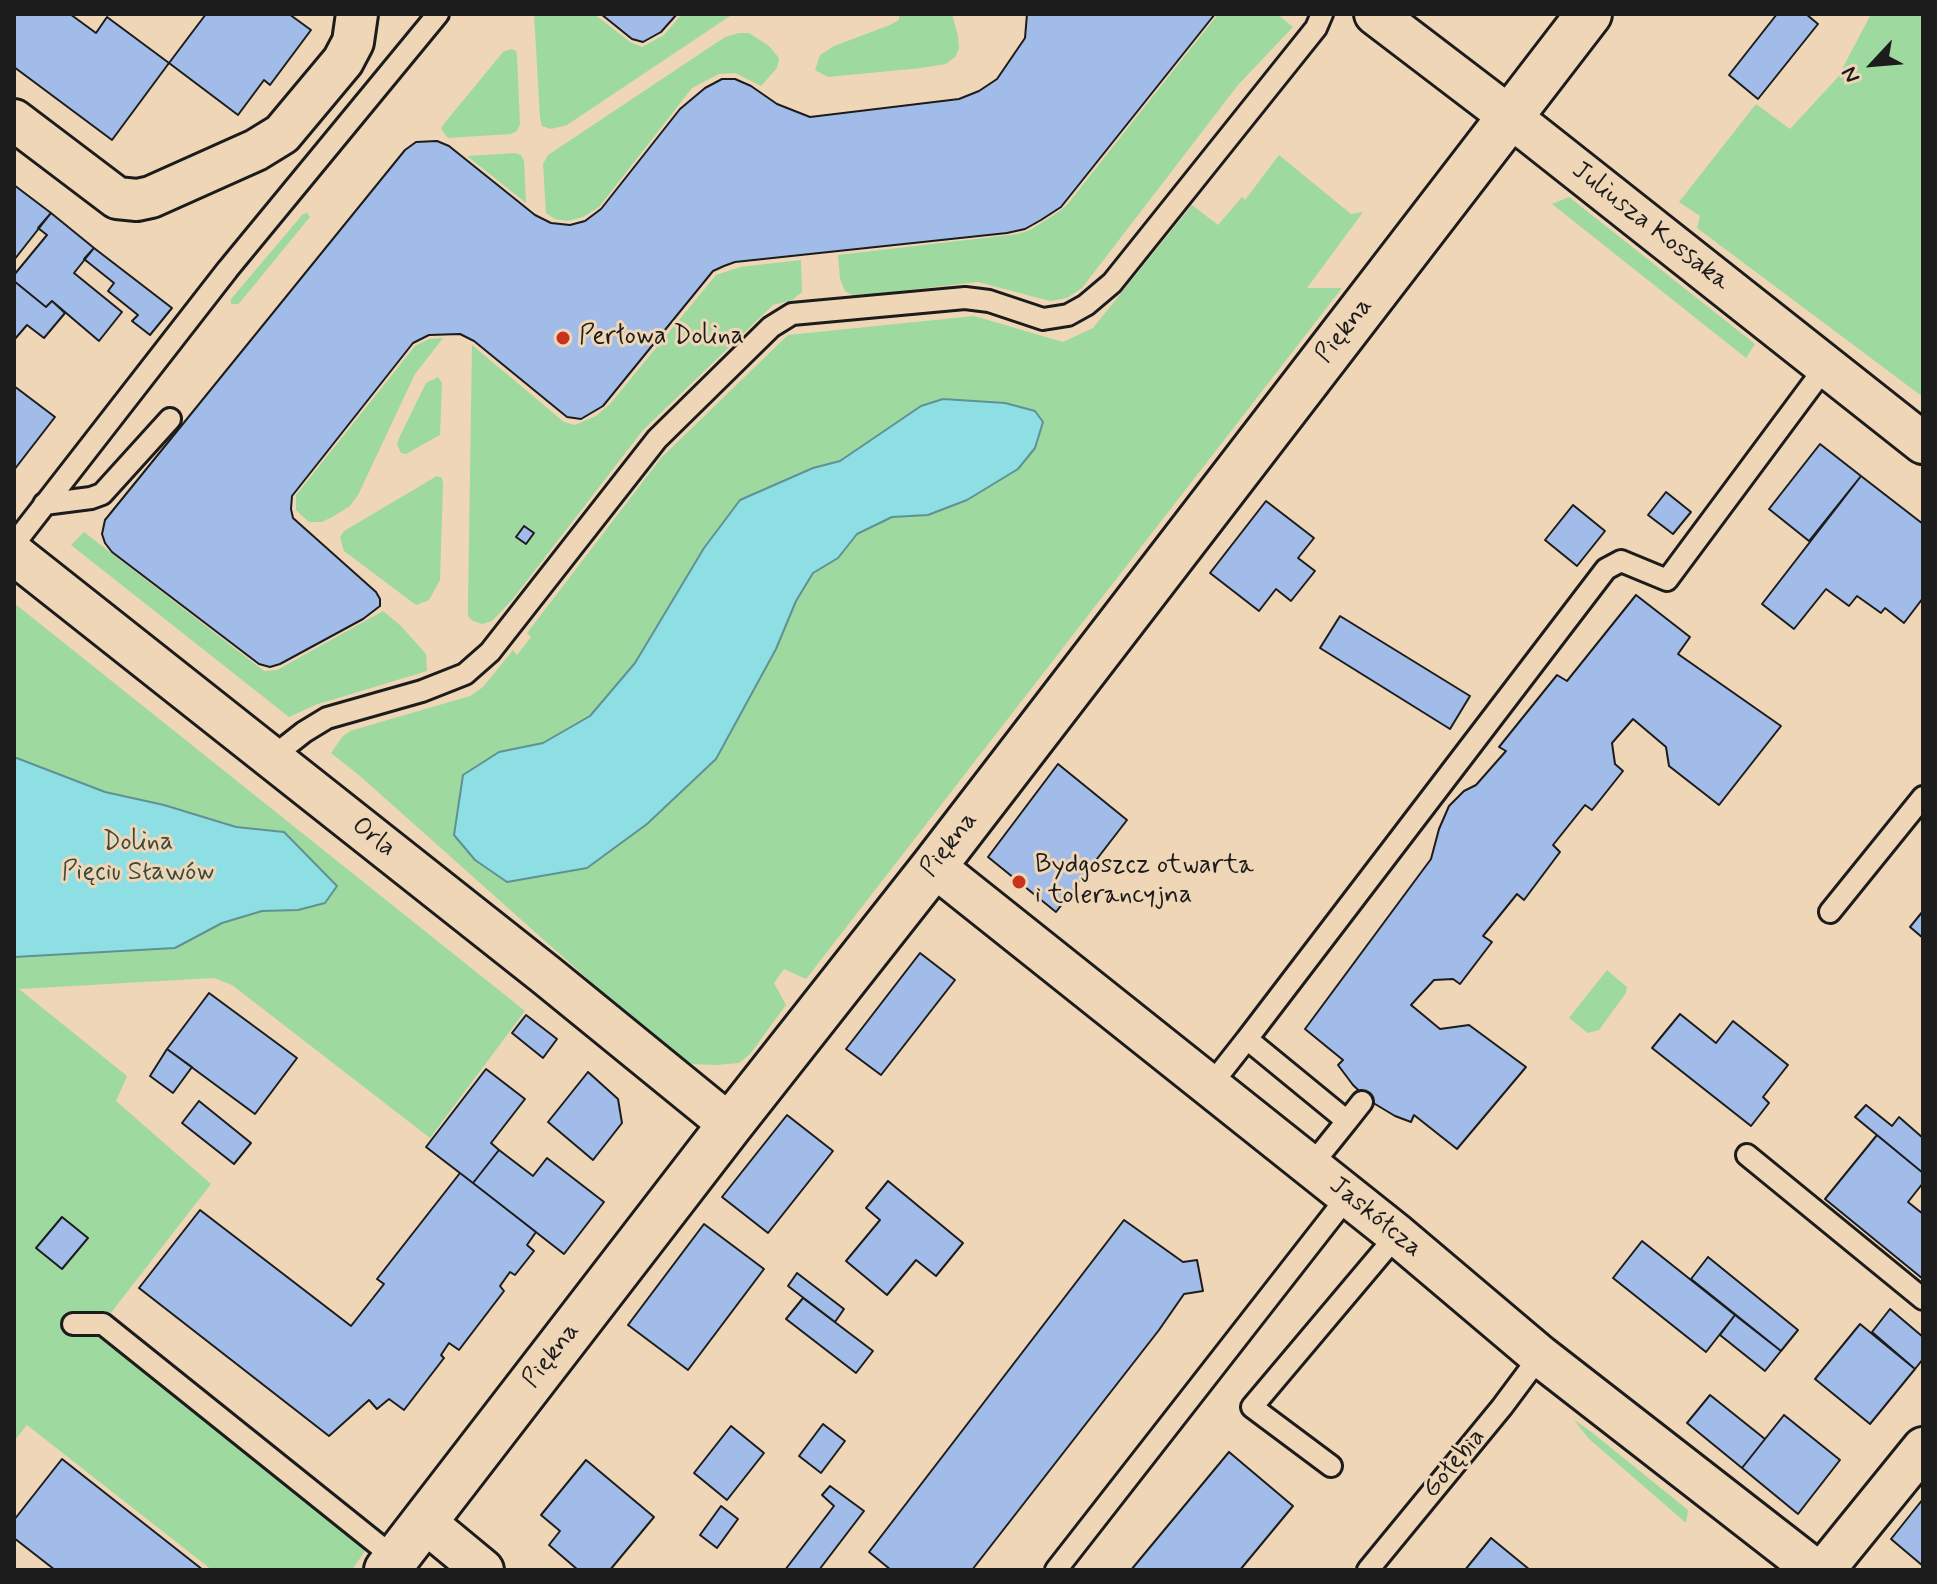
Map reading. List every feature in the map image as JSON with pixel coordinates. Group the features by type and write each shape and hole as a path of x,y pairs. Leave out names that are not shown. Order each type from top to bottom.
{"street":[{"path":"14,120 117,198 137,200 151,197 256,150 282,134 343,61 353,42 357,14"},
{"name":"Juliusza Kossaka","path":"1375,14 1923,443"},
{"name":"Piękna","path":"391,1564 934,866 1589,14"},
{"name":"Orla","path":"14,554 546,975 730,1125"},
{"name":"Jaskółcza","path":"934,866 1397,1235 1540,1356 1815,1570"},
{"path":"1824,1570 1923,1448"},
{"path":"425,1522 483,1570"}],"lane":[{"path":"14,544 228,269 438,14"},
{"path":"271,758 327,718 422,691 465,674 490,652 657,439 771,327 792,314 965,298 989,301 1043,319 1068,315 1086,305 1112,283 1316,28 1322,14"},
{"path":"1210,1086 1606,569 1621,561 1667,580 1826,366"},
{"path":"44,504 102,494 170,419"},
{"path":"1830,912 1923,797"},
{"path":"1247,1039 1347,1121"},
{"path":"1310,1167 1362,1102"},
{"path":"1747,1155 1923,1299"},
{"path":"1056,1570 1348,1196"},
{"path":"1331,1466 1252,1407 1397,1235"},
{"path":"73,1324 103,1324 391,1564"},
{"name":"Gołębia","path":"1368,1570 1540,1356"}],"green space":[{"path":"534,14 594,14 630,42 642,47 664,35 682,14 733,14 567,125 551,129 542,126 540,118"},
{"path":"899,14 952,14 959,49 955,57 946,64 921,68 828,77 815,70 820,55 834,46 890,25 899,20"},
{"path":"1218,14 1277,14 1293,27 1238,85 1082,288 1067,298 1050,301 978,282 873,294 853,295 845,291 840,279 838,255 1018,234 1054,215 1066,206"},
{"path":"1871,14 1923,14 1923,397 1697,228 1700,216 1679,202 1756,104 1790,129 1838,77"},
{"path":"749,33 769,46 779,58 777,68 761,86 735,73 719,74 692,88 599,207 583,217 568,221 555,219 546,213 543,164 548,155 725,37"},
{"path":"516,51 517,56 520,124 517,131 448,138 441,129 443,125 503,52"},
{"path":"521,155 524,161 526,203 467,156"},
{"path":"1279,155 1351,214 1363,212 1307,288 1342,288 806,979 784,969 774,983 786,1005 750,1054 739,1063 693,1064 682,1058 618,1006 331,753 350,731 470,696 483,687 513,650 517,655 531,637 527,633 661,458 788,335 974,316 1063,342 1093,328 1192,205 1218,225 1242,197 1245,200"},
{"path":"1569,197 1755,344 1746,358 1552,204"},
{"path":"307,213 310,217 242,300 231,304 231,299"},
{"path":"801,260 802,292 792,300 773,305 643,430 512,600 492,621 482,624 473,621 468,616 472,345 564,422 575,425 596,416 610,404 716,275 740,267"},
{"path":"443,338 415,374 350,506 322,522 309,522 296,510 296,495 415,346 429,339"},
{"path":"438,377 442,383 440,435 406,454 401,453 397,444 400,436 426,383"},
{"path":"437,476 442,478 443,484 440,580 429,600 416,605 344,551 340,537 344,531"},
{"path":"84,532 264,671 277,670 383,611 426,654 427,671 315,705 289,717 71,545"},
{"name":"Dolina Pięciu Stawów","path":"14,603 525,1011 430,1138 232,985 214,978 19,989 127,1076 116,1101 211,1184 103,1323 374,1538 352,1570 212,1570 27,1425 14,1441"},
{"path":"1607,970 1627,987 1626,993 1599,1030 1588,1033 1569,1018"},
{"path":"1574,1420 1688,1510 1686,1523 1588,1438"}],"water":[{"path":"943,399 1005,403 1035,411 1043,422 1035,448 1018,469 967,500 928,515 892,517 857,534 838,558 813,573 716,759 647,824 587,868 507,882 475,860 454,835 463,775 499,752 543,743 590,716 635,663 704,548 740,500 813,468 840,461 921,406"},
{"path":"14,757 105,792 164,805 236,827 284,832 337,886 325,903 298,910 262,911 222,923 175,948 14,957"}],"building":[{"path":"14,14 70,14 96,33 107,17 169,63 112,140 14,67"},
{"path":"206,14 289,14 311,30 270,85 264,80 238,115 169,63"},
{"path":"601,14 677,14 661,32 643,42 632,39"},
{"name":"Perłowa Dolina","path":"1027,14 1215,14 1061,207 1041,220 1025,229 1007,233 735,262 724,266 713,271 603,406 581,419 567,417 474,341 460,334 429,335 413,343 292,496 293,518 376,592 380,606 363,619 280,664 270,667 259,664 112,552 105,543 102,534 105,520 405,150 416,142 437,141 449,146 535,215 551,223 570,225 585,221 601,209 680,109 705,88 722,79 735,79 777,104 810,117 959,99 997,79 1025,38"},
{"path":"1777,14 1806,14 1818,24 1758,99 1729,75"},
{"path":"14,185 51,213 14,260"},
{"path":"51,213 94,248 74,273 122,312 99,341 52,301 46,307 14,281 14,275 47,235 38,228"},
{"path":"94,248 172,308 150,335 132,321 138,315 108,291 114,283 84,259"},
{"path":"14,281 46,307 52,301 65,313 44,338 27,325 14,340"},
{"path":"14,386 55,417 14,470"},
{"path":"1820,444 1861,476 1809,541 1769,509"},
{"path":"1861,476 1923,524 1923,598 1904,623 1885,608 1881,613 1857,596 1849,606 1826,589 1794,629 1762,604"},
{"path":"1666,492 1691,512 1673,534 1648,515"},
{"path":"1266,501 1314,538 1298,558 1315,571 1291,601 1276,589 1259,611 1210,573"},
{"path":"1573,505 1605,531 1577,566 1545,540"},
{"path":"524,526 534,533 526,544 516,537"},
{"path":"1636,595 1690,637 1678,654 1781,726 1719,805 1669,766 1666,747 1633,719 1612,743 1615,764 1623,771 1592,810 1585,805 1553,845 1560,852 1524,900 1517,894 1483,936 1492,942 1460,984 1453,979 1434,980 1411,1005 1440,1029 1469,1025 1526,1067 1457,1149 1414,1115 1411,1122 1370,1101 1338,1065 1343,1060 1305,1029 1431,859 1449,806 1464,791 1476,785 1506,751 1499,747 1557,675 1567,681"},
{"path":"1340,616 1470,696 1450,729 1320,648"},
{"path":"1058,764 1127,820 1056,912 988,857"},
{"path":"1923,911 1923,938 1910,927"},
{"path":"920,953 955,980 881,1075 846,1049"},
{"path":"209,993 297,1058 255,1114 167,1049"},
{"path":"1680,1014 1716,1043 1733,1021 1788,1065 1763,1097 1769,1103 1751,1126 1652,1048"},
{"path":"526,1015 557,1039 543,1058 512,1033"},
{"path":"167,1049 192,1067 173,1093 150,1076"},
{"path":"486,1069 525,1099 491,1143 499,1150 473,1183 426,1147"},
{"path":"588,1072 618,1099 622,1123 593,1160 548,1122"},
{"path":"199,1101 251,1143 234,1164 182,1123"},
{"path":"1866,1105 1892,1126 1899,1117 1923,1138 1923,1173 1855,1117"},
{"path":"787,1115 833,1151 768,1233 722,1197"},
{"path":"1877,1135 1923,1173 1923,1183 1908,1202 1923,1214 1923,1279 1825,1199"},
{"path":"499,1150 533,1176 547,1158 604,1202 564,1254 473,1183"},
{"path":"460,1173 536,1232 527,1245 534,1251 515,1275 510,1272 500,1286 504,1291 459,1350 449,1343 441,1355 444,1358 404,1410 389,1399 377,1409 369,1400 329,1436 139,1288 200,1210 351,1326 384,1284 377,1279"},
{"path":"888,1181 963,1243 936,1276 916,1260 887,1295 846,1261 880,1220 866,1208"},
{"path":"62,1217 88,1238 62,1269 36,1248"},
{"path":"1124,1220 1183,1262 1197,1260 1203,1291 1184,1294 972,1570 891,1570 869,1552"},
{"path":"704,1224 764,1269 688,1370 628,1325"},
{"path":"1642,1241 1735,1315 1706,1352 1613,1278"},
{"path":"1708,1257 1798,1330 1781,1351 1691,1279"},
{"path":"797,1273 844,1309 835,1322 788,1286"},
{"path":"803,1298 873,1351 856,1373 786,1319"},
{"path":"1890,1309 1923,1337 1923,1359 1915,1369 1872,1332"},
{"path":"1735,1315 1781,1351 1765,1371 1720,1335"},
{"path":"1860,1324 1915,1369 1870,1424 1815,1379"},
{"path":"1710,1395 1765,1439 1742,1468 1687,1423"},
{"path":"1784,1415 1840,1460 1798,1514 1742,1468"},
{"path":"823,1424 845,1441 821,1473 799,1456"},
{"path":"731,1426 764,1453 727,1500 694,1473"},
{"path":"1229,1452 1293,1506 1240,1570 1131,1570"},
{"path":"62,1459 203,1570 55,1570 14,1538 14,1520"},
{"path":"586,1460 654,1517 610,1570 578,1570 549,1545 560,1531 541,1515"},
{"path":"830,1486 864,1511 819,1570 785,1570 834,1506 822,1495"},
{"path":"1923,1499 1923,1566 1891,1539"},
{"path":"721,1506 738,1519 717,1548 700,1535"},
{"path":"1491,1538 1530,1570 1465,1570"}],"place":[{"name":"Perłowa Dolina","path":"563,338"},
{"name":"Bydgoszcz otwarta i tolerancyjna","path":"1019,882"}]}
